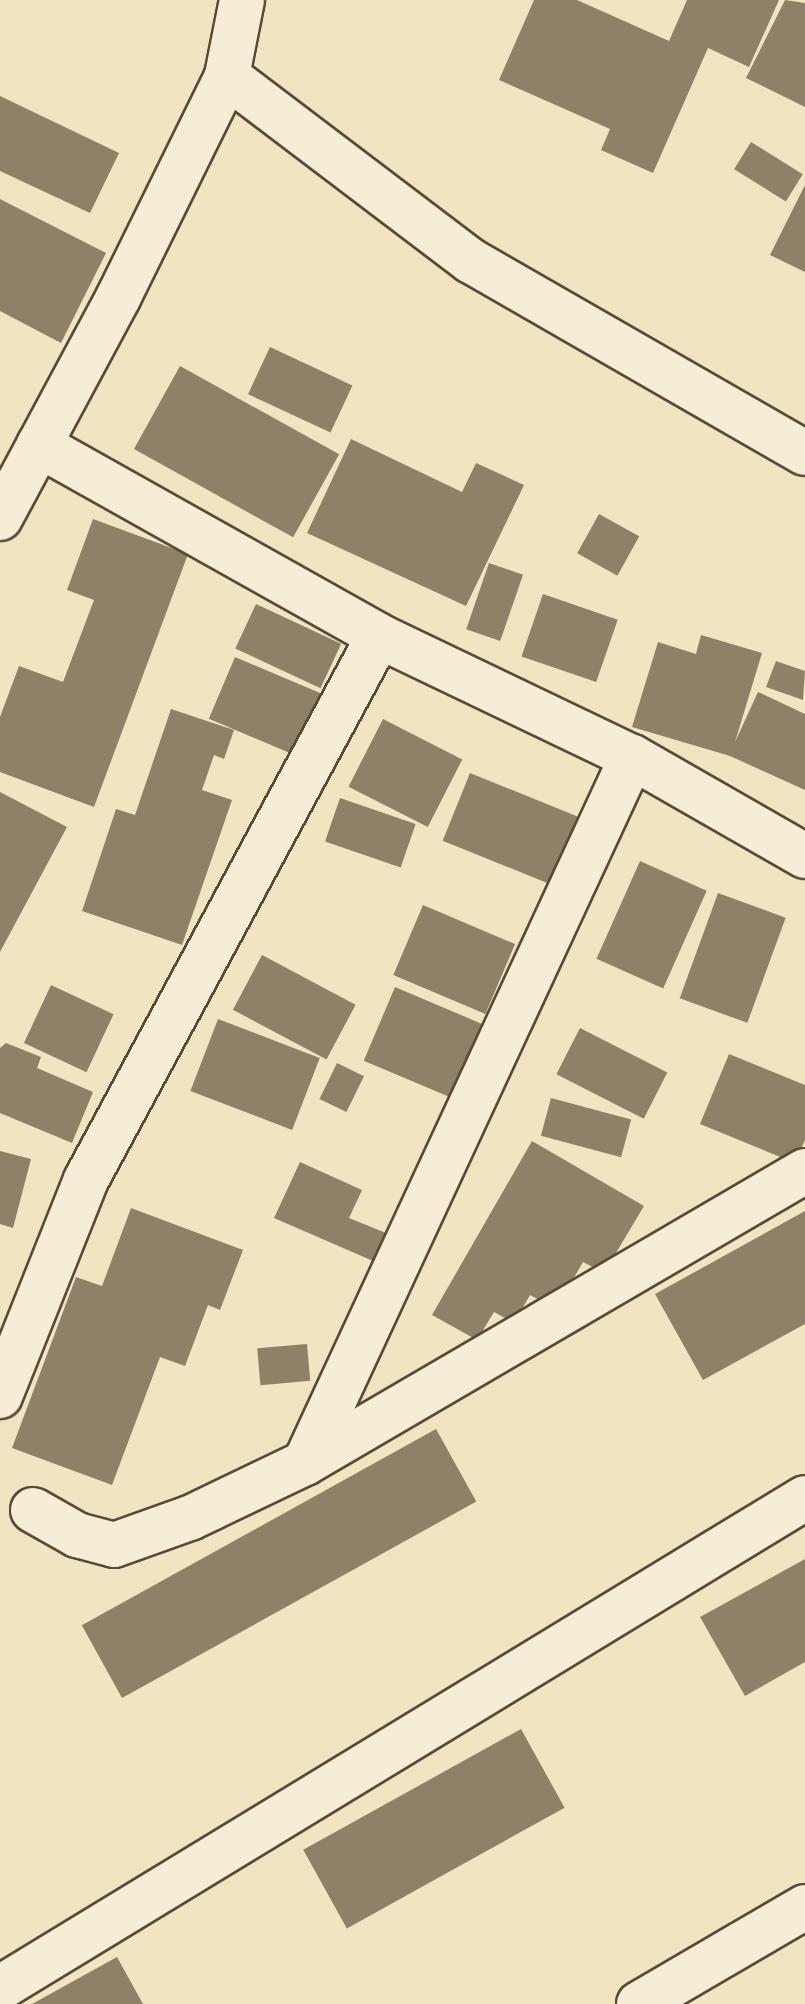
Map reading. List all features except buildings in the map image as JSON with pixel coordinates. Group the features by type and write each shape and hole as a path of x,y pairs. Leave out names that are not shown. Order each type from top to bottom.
{"street":[{"path":"0,518 227,76 242,0"},
{"path":"227,76 471,261 805,453"},
{"path":"39,445 379,636 632,757 805,856"},
{"path":"0,1396 86,1180 379,636"},
{"path":"305,1463 632,757"},
{"path":"33,1510 77,1535 114,1545 190,1518 305,1463 805,1171"},
{"path":"0,1988 805,1498"},
{"path":"639,2004 805,1907"}]}
